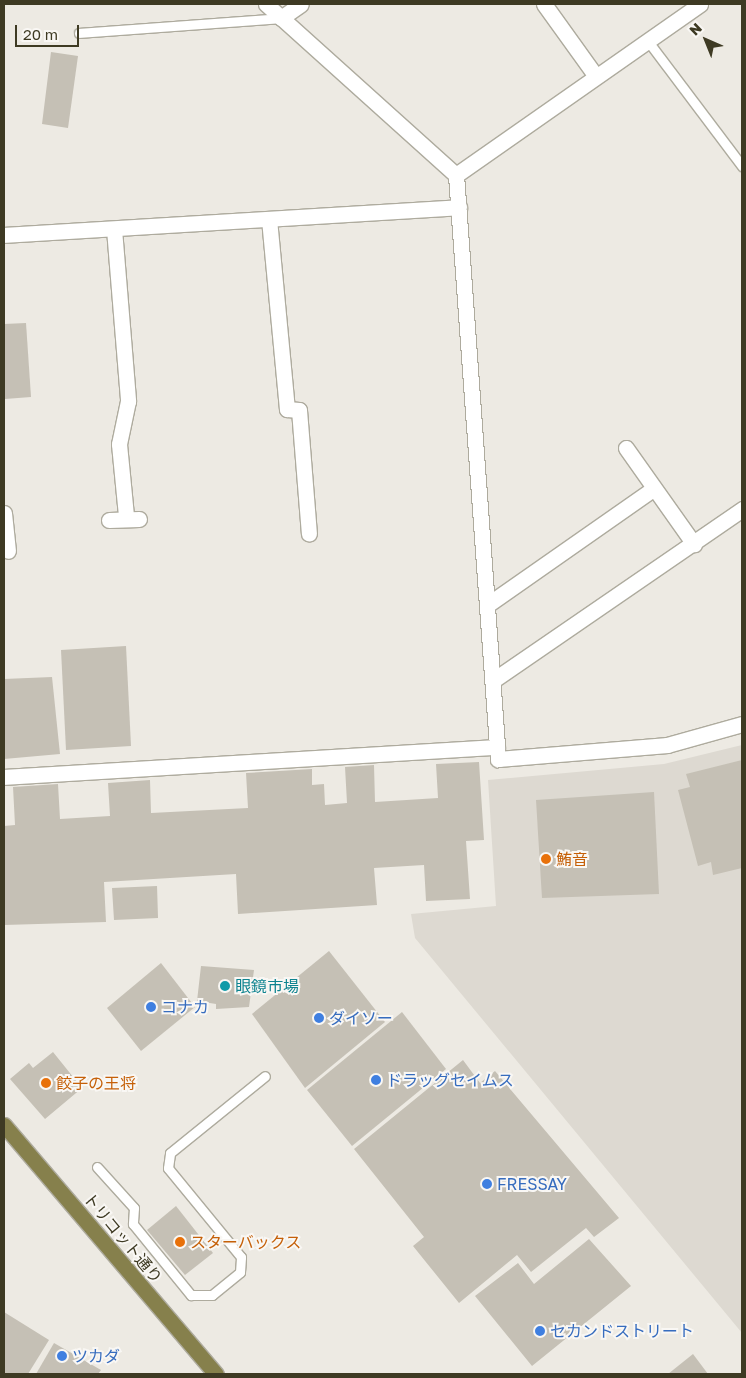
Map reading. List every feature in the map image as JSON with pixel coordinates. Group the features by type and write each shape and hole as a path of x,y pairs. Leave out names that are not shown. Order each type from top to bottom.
{"highway":[{"name":"トリコット通り","path":"4,1124 216,1374"}],"street":[{"path":"266,4 456,174 490,603 498,759 667,746 742,724"},
{"path":"281,18 301,4"},
{"path":"544,4 595,75"},
{"path":"456,174 595,75 700,4"},
{"path":"4,235 459,207"},
{"path":"269,219 287,410 299,410 309,534"},
{"path":"109,520 133,518 119,444 128,401 114,228"},
{"path":"626,448 694,544"},
{"path":"490,603 654,488"},
{"path":"495,679 694,544 742,509"},
{"path":"4,513 8,551"},
{"path":"4,777 497,747"}],"lane":[{"path":"79,32 281,18"},
{"path":"647,40 742,166"},
{"path":"97,1167 134,1208 133,1224 190,1295 212,1294 240,1272 241,1257 168,1168 170,1153 265,1076"}],"shaded area":[{"path":"742,745 742,1333 415,938 411,914 496,906 488,780 664,764"}],"building":[{"path":"51,52 78,56 68,128 42,124"},
{"path":"26,323 31,397 5,399 4,324"},
{"path":"126,646 131,746 66,750 61,650"},
{"path":"52,677 60,754 4,759 4,679"},
{"path":"742,760 742,868 713,875 711,862 698,866 678,790 690,787 686,774"},
{"path":"479,762 484,840 466,841 470,899 426,901 424,865 374,868 377,905 238,914 236,874 104,882 106,922 4,925 4,826 15,825 13,787 58,784 60,819 110,816 108,783 150,780 151,813 248,808 246,773 312,769 312,785 324,784 325,805 347,803 345,767 374,765 375,802 438,798 436,764"},
{"path":"654,792 659,894 542,898 536,800"},
{"path":"157,886 158,918 114,920 112,888"},
{"name":"ダイソー","path":"329,951 385,1022 305,1088 252,1014"},
{"name":"コナカ","path":"161,963 195,1007 141,1051 107,1008"},
{"name":"眼鏡市場","path":"201,966 254,970 249,1007 216,1009 216,1004 197,1001"},
{"name":"ドラッグセイムス","path":"402,1012 446,1069 352,1146 307,1090"},
{"name":"餃子の王将","path":"53,1052 82,1088 45,1119 10,1079 29,1063 33,1068"},
{"name":"FRESSAY","path":"463,1060 480,1083 495,1071 619,1218 594,1237 586,1228 531,1272 517,1255 459,1303 413,1246 424,1237 354,1149"},
{"name":"スターバックス","path":"176,1206 213,1253 185,1275 147,1230"},
{"name":"セカンドストリート","path":"589,1239 631,1286 532,1366 475,1296 518,1263 534,1284"},
{"path":"4,1312 49,1340 28,1374 4,1374"},
{"name":"ツカダ","path":"54,1343 101,1370 98,1374 36,1374"},
{"path":"693,1354 708,1374 668,1374"}],"place":[{"name":"鮪音","path":"546,859"},
{"name":"眼鏡市場","path":"225,986"},
{"name":"コナカ","path":"151,1007"},
{"name":"ダイソー","path":"319,1018"},
{"name":"ドラッグセイムス","path":"376,1080"},
{"name":"餃子の王将","path":"46,1083"},
{"name":"FRESSAY","path":"487,1184"},
{"name":"スターバックス","path":"180,1242"},
{"name":"セカンドストリート","path":"540,1331"},
{"name":"ツカダ","path":"62,1356"}]}
